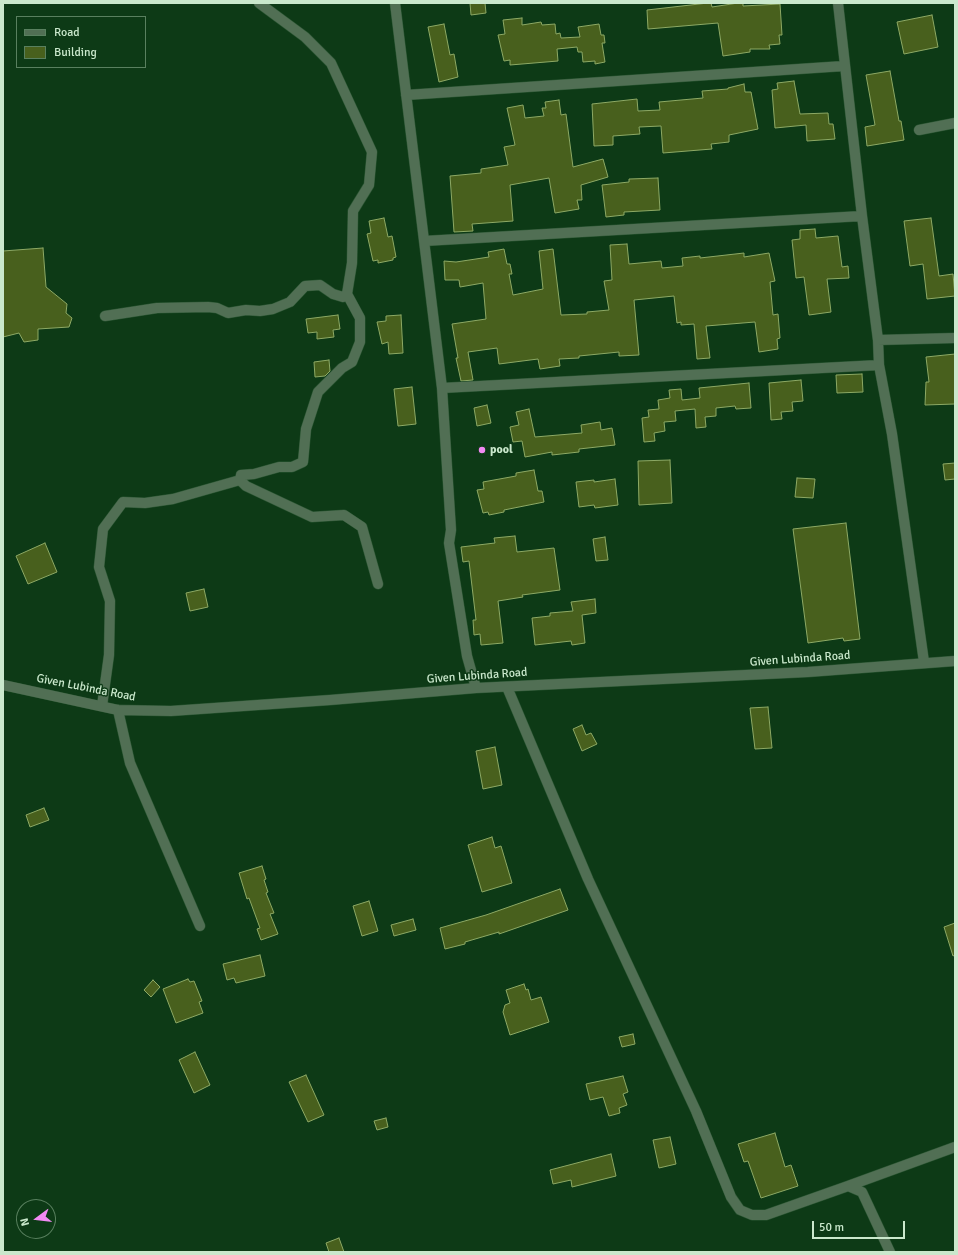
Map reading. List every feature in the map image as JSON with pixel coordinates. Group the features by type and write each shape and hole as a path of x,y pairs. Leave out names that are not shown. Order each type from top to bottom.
{"street":[{"path":"240,480 241,475 254,474 279,466 292,467 303,462 306,429 314,412 318,392 342,368 352,362 360,342 360,318 347,294 352,263 353,211 369,185 372,152 331,63 305,37 259,3"},
{"path":"395,3 442,388 451,530 449,543 466,656 476,688"},
{"path":"838,3 844,66 878,340 879,365 892,434 924,662"},
{"path":"406,95 844,66"},
{"path":"918,130 955,123"},
{"path":"424,241 862,216"},
{"path":"105,316 156,308 208,307 217,308 228,313 246,310 273,309 290,302 305,286 320,285 333,294 343,297 347,294"},
{"path":"878,340 955,338"},
{"path":"442,388 879,365"},
{"path":"240,480 246,486 312,517 344,515 362,526 378,584"},
{"path":"102,706 109,655 110,630 110,601 99,567 103,529 123,502 145,504 240,480"},
{"name":"Given Lubinda Road","path":"3,685 118,710 148,712 234,708 476,688 808,672 955,660"},
{"path":"507,687 594,892 679,1074 726,1185 740,1210 752,1215 766,1215 955,1147"},
{"path":"118,710 130,763 200,926"},
{"path":"862,1192 867,1179"},
{"path":"848,1186 862,1192 890,1252"}],"building":[{"path":"470,3 485,3 486,13 471,15"},
{"path":"711,3 712,7 738,3 743,3 743,6 780,4 782,35 779,35 780,44 769,45 770,49 750,49 750,52 723,56 718,23 648,29 647,10"},
{"path":"932,15 938,47 904,54 897,22"},
{"path":"522,18 522,25 541,22 542,25 555,24 556,34 560,33 561,38 580,37 578,27 599,24 601,35 604,35 605,43 602,43 605,62 595,64 595,61 583,62 582,52 578,52 577,47 557,49 558,61 510,65 510,60 504,61 498,35 505,34 503,20"},
{"path":"444,24 450,55 454,54 458,77 439,82 428,27"},
{"path":"890,71 904,140 867,146 865,127 875,125 866,75"},
{"path":"794,81 800,114 828,113 829,124 833,124 835,139 807,141 806,125 775,128 772,90 778,89 777,83"},
{"path":"744,84 745,92 751,92 758,129 729,135 729,142 711,144 712,149 663,153 661,126 639,127 640,134 613,136 613,145 594,146 592,104 637,99 638,111 660,110 659,102 703,98 702,91 728,89"},
{"path":"559,100 561,115 566,114 573,167 603,159 608,177 581,185 582,200 577,200 579,209 555,213 549,178 510,185 513,221 472,224 473,231 454,232 450,176 481,173 481,169 508,165 504,147 515,145 507,108 523,105 525,118 544,116 542,108 546,108 545,102"},
{"path":"658,178 660,210 624,212 624,215 606,217 602,185 629,182 629,179"},
{"path":"384,218 388,237 392,236 396,257 393,258 393,260 378,263 378,260 373,261 367,234 371,233 369,221"},
{"path":"931,218 939,276 953,274 955,296 927,299 923,264 910,266 904,221"},
{"path":"815,229 816,238 838,236 842,267 848,266 849,278 827,279 831,312 809,315 804,277 796,278 792,240 800,239 800,230"},
{"path":"627,244 629,264 661,261 662,268 683,266 682,258 700,256 700,258 744,253 744,257 769,253 775,281 770,282 773,315 778,314 780,338 777,339 778,349 759,352 755,322 706,326 710,358 697,359 694,324 681,325 681,322 677,323 674,296 634,300 639,355 619,356 619,352 579,356 579,358 559,359 560,366 540,369 538,359 499,364 497,348 468,352 473,380 461,381 456,358 458,358 452,324 486,319 483,283 460,287 459,280 445,280 444,261 456,262 489,257 488,252 504,249 507,264 510,264 512,274 509,274 513,295 543,289 539,251 553,249 561,315 587,314 587,312 609,310 604,281 612,280 610,245"},
{"path":"43,248 46,287 67,304 66,313 72,318 69,327 38,329 38,340 24,342 19,333 3,337 3,251"},
{"path":"338,315 340,329 333,330 334,337 317,339 317,332 308,333 306,319"},
{"path":"401,315 403,353 389,354 388,342 382,344 377,322 386,321 386,316"},
{"path":"955,354 955,404 925,405 926,382 929,382 926,357"},
{"path":"329,360 330,371 325,376 315,377 314,362"},
{"path":"862,374 863,392 837,393 836,375"},
{"path":"801,380 803,401 792,402 793,411 781,412 782,419 771,420 769,383"},
{"path":"749,383 751,408 736,409 735,406 716,408 716,416 705,417 706,427 696,428 695,409 675,411 676,421 664,422 665,431 654,433 655,441 644,442 642,418 649,417 648,410 659,409 658,400 670,398 669,390 681,389 682,400 700,398 699,388"},
{"path":"412,387 416,424 398,426 394,389"},
{"path":"487,405 491,423 477,426 474,408"},
{"path":"529,409 535,437 582,433 581,425 600,422 601,430 612,428 615,445 579,449 579,452 552,455 552,452 525,457 522,441 513,442 510,427 519,425 516,412"},
{"path":"670,460 672,503 639,505 638,461"},
{"path":"955,463 955,479 945,480 943,464"},
{"path":"534,470 538,491 542,491 544,502 504,510 504,512 489,515 488,512 483,513 477,490 484,489 483,482 516,476 516,473"},
{"path":"797,478 815,479 813,498 795,497"},
{"path":"615,479 618,505 595,508 594,505 579,507 576,482 594,480 594,482"},
{"path":"846,523 860,639 844,641 843,638 808,643 793,529"},
{"path":"515,536 517,552 554,548 560,590 522,595 523,597 498,601 503,643 481,645 480,634 474,635 473,620 476,620 469,561 463,562 461,547 495,543 494,538"},
{"path":"605,537 608,560 596,561 593,539"},
{"path":"45,543 57,572 28,584 16,556"},
{"path":"204,589 208,607 190,611 186,593"},
{"path":"595,599 596,613 582,615 585,643 572,645 571,641 535,645 532,618 550,616 550,613 573,611 571,602"},
{"path":"768,707 772,748 755,749 750,708"},
{"path":"582,725 586,735 591,733 597,744 582,751 573,729"},
{"path":"495,747 502,785 483,789 476,751"},
{"path":"44,808 49,820 30,827 26,815"},
{"path":"492,837 495,848 501,846 512,883 482,892 468,845"},
{"path":"262,866 268,892 266,893 274,913 270,914 278,934 261,940 257,929 260,928 249,898 247,899 239,873"},
{"path":"560,889 568,910 499,934 499,932 465,942 465,944 445,949 440,928 486,915"},
{"path":"369,901 378,931 362,936 353,906"},
{"path":"413,919 416,930 394,936 391,925"},
{"path":"955,923 955,955 953,956 944,927"},
{"path":"260,955 265,976 236,983 234,978 227,980 223,964"},
{"path":"188,979 190,982 194,981 202,1001 199,1002 203,1013 176,1023 163,989"},
{"path":"153,980 160,987 151,997 144,990"},
{"path":"524,984 526,990 528,989 531,1000 541,997 549,1022 510,1035 503,1012 505,1005 510,1003 506,990"},
{"path":"633,1034 635,1044 622,1047 619,1037"},
{"path":"195,1052 210,1085 194,1093 179,1060"},
{"path":"306,1075 324,1115 308,1122 289,1082"},
{"path":"623,1076 628,1092 623,1094 627,1105 619,1108 620,1113 609,1116 603,1097 590,1100 586,1084"},
{"path":"386,1118 388,1127 377,1130 374,1121"},
{"path":"775,1133 785,1167 791,1165 798,1186 761,1198 748,1161 744,1162 738,1144"},
{"path":"670,1137 676,1164 659,1168 653,1140"},
{"path":"611,1154 616,1176 572,1187 571,1180 553,1184 550,1170"},
{"path":"339,1238 344,1252 329,1252 326,1243"}],"place":[{"name":"pool","path":"482,450"}]}
